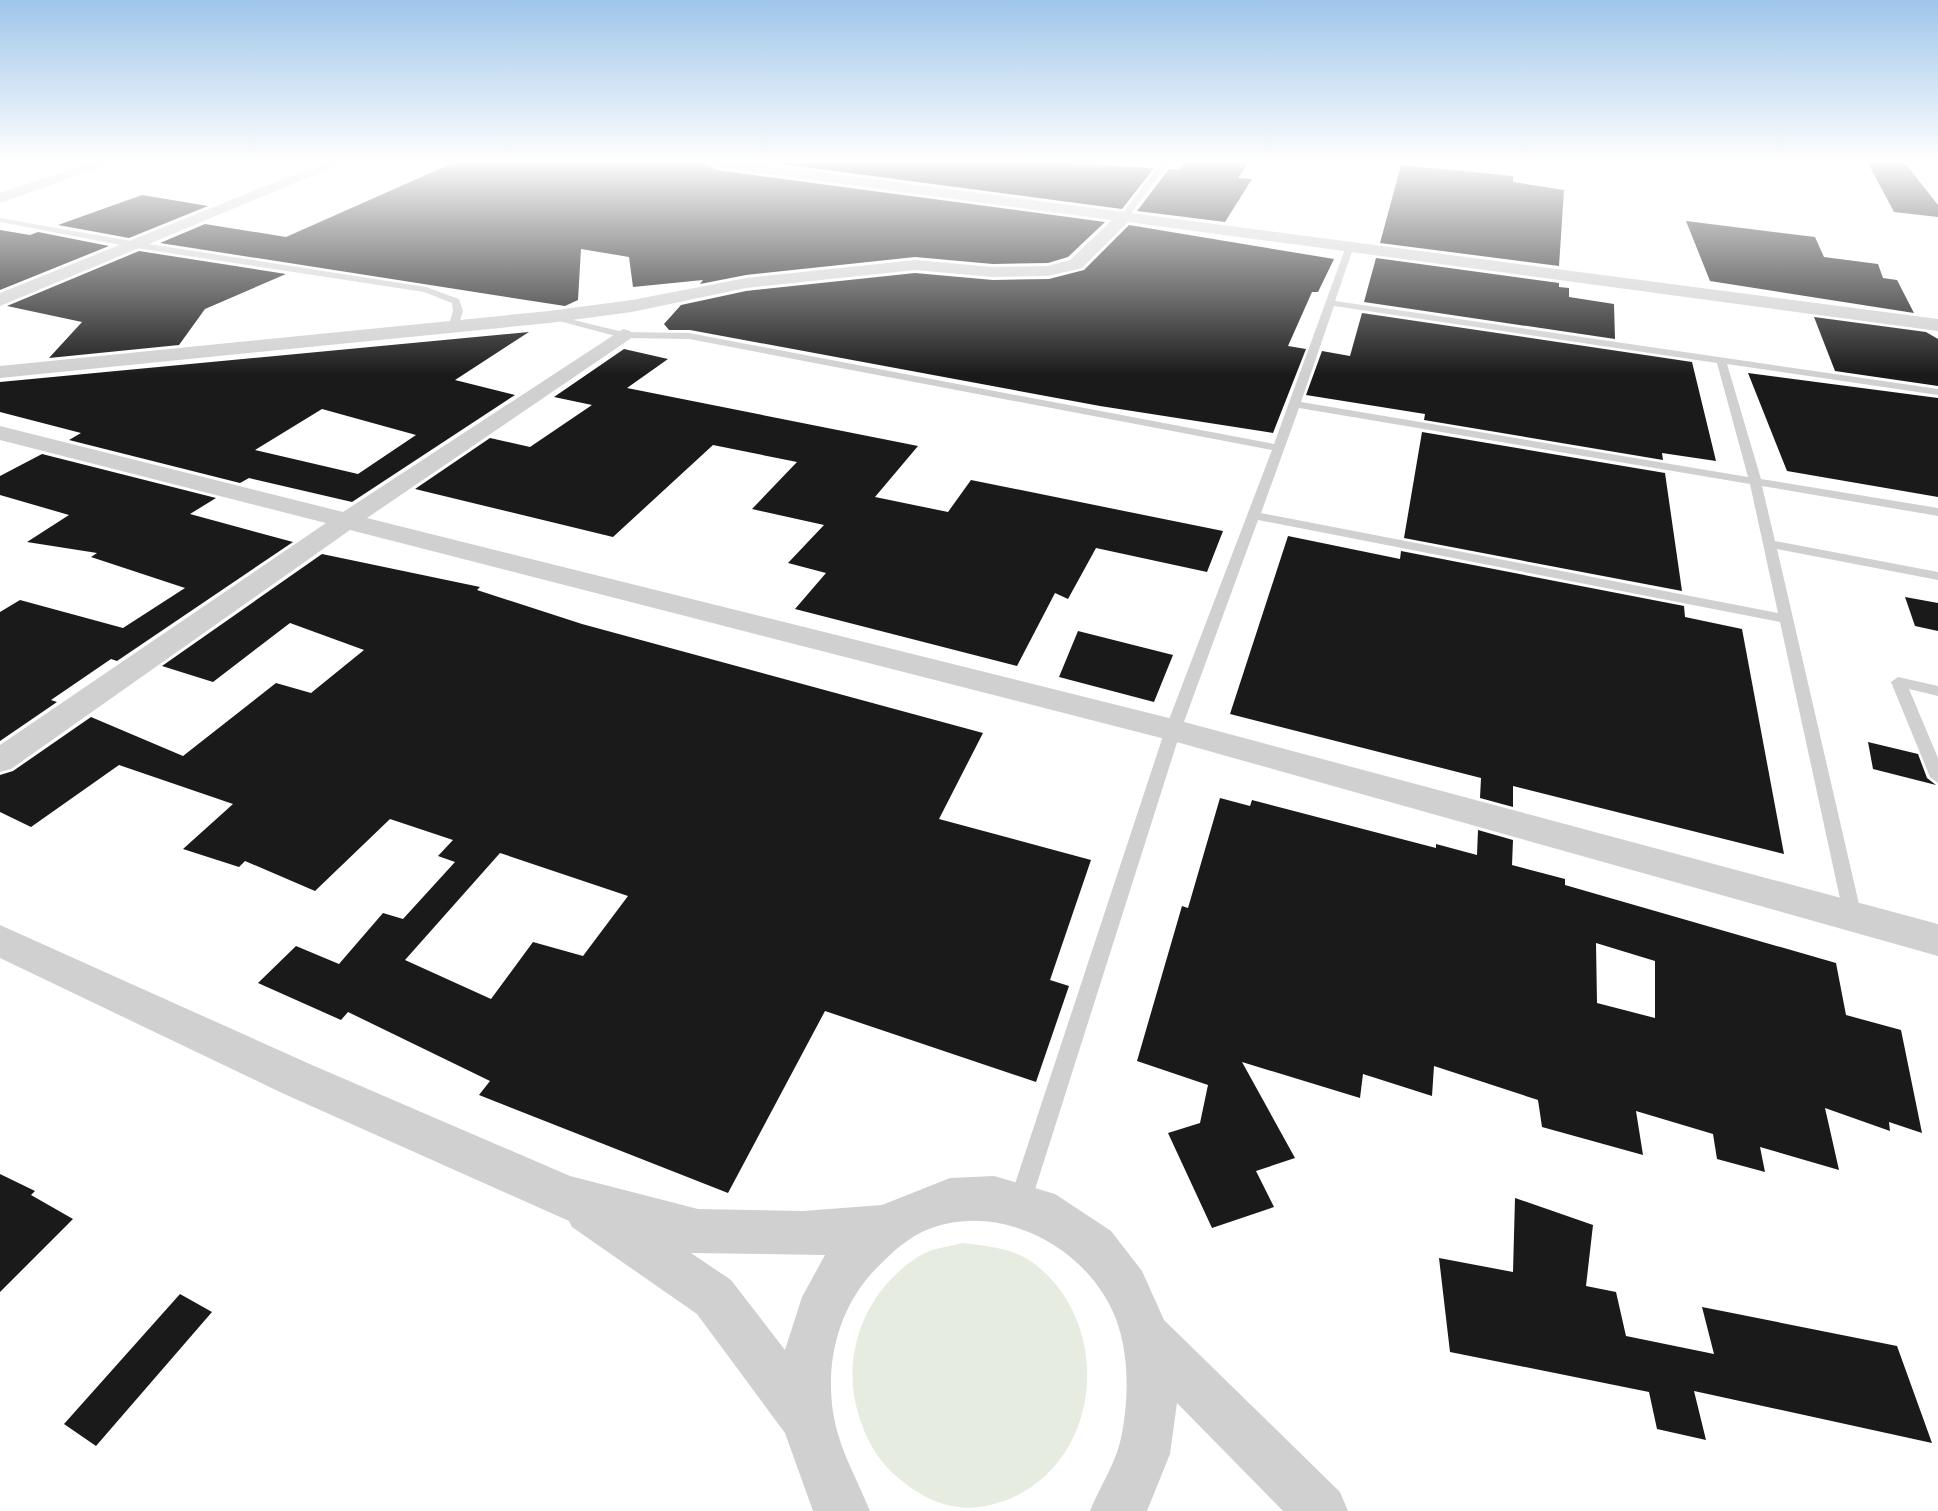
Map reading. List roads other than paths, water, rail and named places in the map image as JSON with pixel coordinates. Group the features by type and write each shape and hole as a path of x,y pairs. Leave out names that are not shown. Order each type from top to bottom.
{"street":[{"path":"0,300 164,234"},
{"path":"0,372 454,324 549,317 632,306 746,283 915,265 993,272 1048,271 1076,264 1107,234"},
{"path":"1236,234 1938,325"},
{"path":"0,761 346,521 623,335"},
{"path":"0,433 1173,730 1938,940"},
{"path":"0,941 297,1079 569,1198 698,1232 803,1234 883,1228"},
{"path":"843,1511 822,1476 807,1420 807,1362 821,1308 847,1263 883,1228 926,1204 973,1196 1020,1202 1061,1220 1097,1249 1126,1288 1145,1335 1153,1386 1149,1439 1131,1490 1117,1511"},
{"path":"569,1198 714,1297 807,1420"},
{"path":"1145,1335 1321,1511"}],"lane":[{"path":"74,234 441,294 456,301 458,311 454,324"},
{"path":"1020,1202 1173,730 1295,404 1349,249"},
{"path":"1329,303 1938,392"},
{"path":"549,317 623,335 689,336 1278,448"},
{"path":"1721,360 1755,480 1853,917"},
{"path":"1295,404 1938,512"},
{"path":"1254,515 1786,619"},
{"path":"1769,544 1938,576"},
{"path":"1938,691 1898,682 1938,777"}]}
